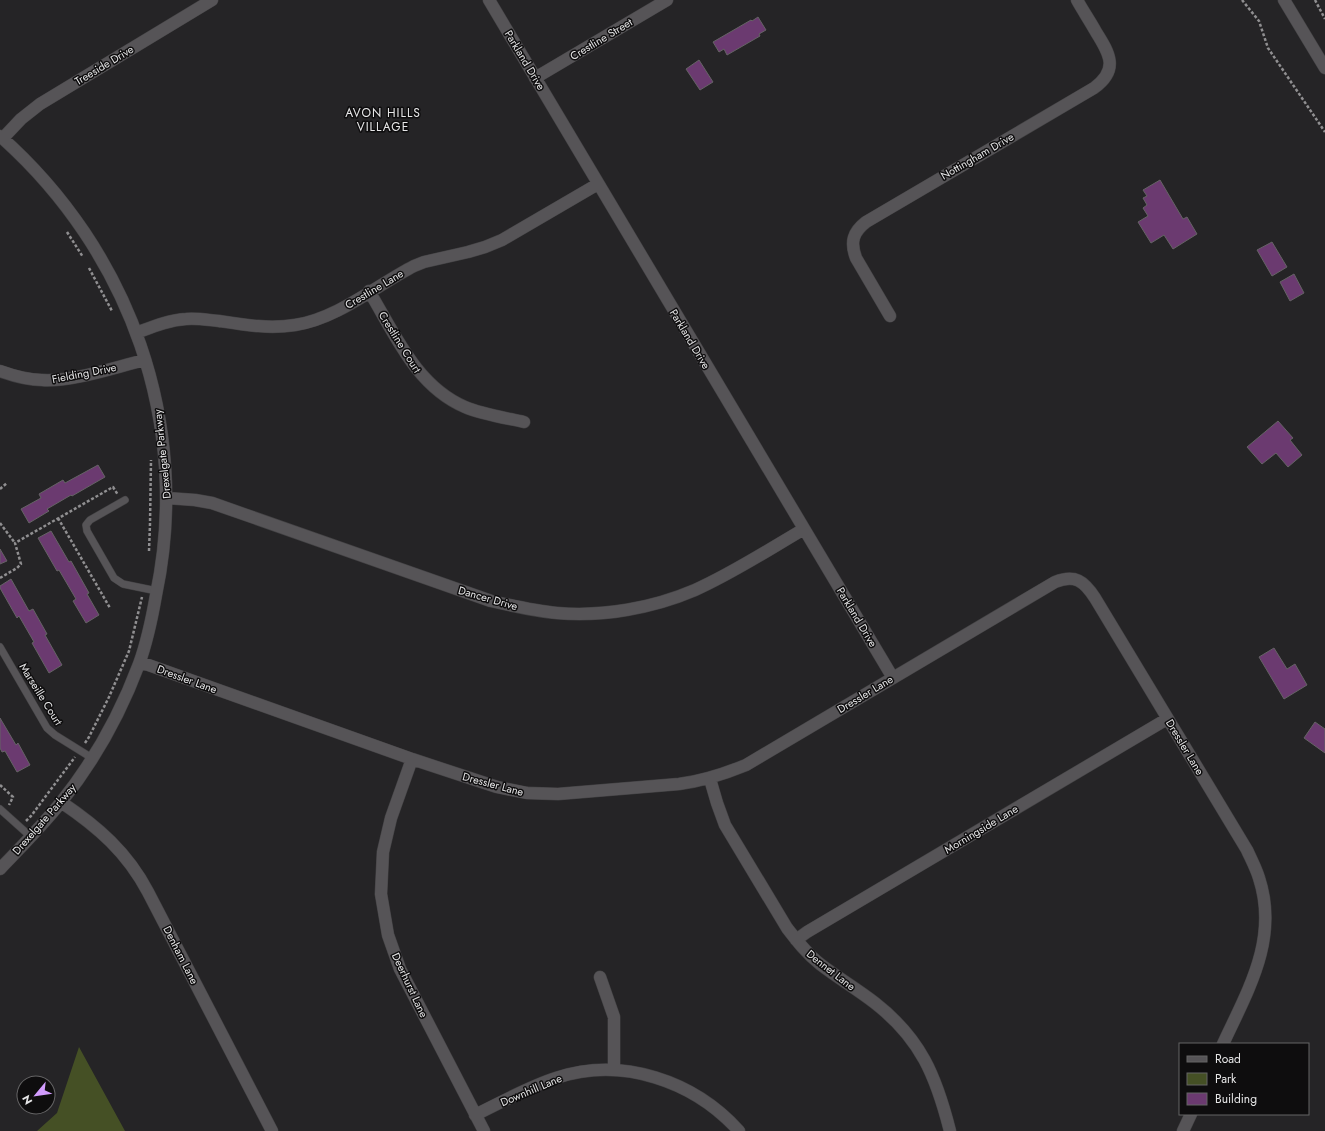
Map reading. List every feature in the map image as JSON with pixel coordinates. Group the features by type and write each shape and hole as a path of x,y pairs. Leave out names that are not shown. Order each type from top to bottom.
{"street":[{"name":"Treeside Drive","path":"1,137 40,104 212,0"},
{"name":"Parkland Drive","path":"489,0 893,678"},
{"name":"Crestline Street","path":"536,78 667,0"},
{"name":"Nottingham Drive","path":"890,316 856,258 853,250 855,234 859,227 1102,82 1107,74 1109,56 1077,0"},
{"path":"1284,0 1325,68"},
{"name":"Drexelgate Parkway","path":"0,869 62,802 92,758 119,709 140,662 151,622 164,548 167,498 166,474 160,424 145,360 136,333 116,287 93,245 78,222 26,159 1,137"},
{"name":"Crestline Lane","path":"136,333 158,324 185,319 199,319 260,327 278,327 311,322 328,315 405,271 424,262 486,247 502,240 598,184"},
{"name":"Crestline Court","path":"369,291 410,362 437,390 454,402 466,408 524,422"},
{"name":"Fielding Drive","path":"0,371 19,377 43,381 95,373 145,360"},
{"name":"Dancer Drive","path":"167,498 212,503 492,601 521,608 559,613 591,613 627,609 664,601 729,573 804,529"},
{"name":"Dressler Lane","path":"140,662 485,784 527,793 558,794 651,786 696,782 710,779 746,765 1055,582 1071,578 1079,580 1087,587 1168,719 1247,850 1259,877 1265,900 1266,930 1259,962 1223,1043"},
{"name":"Morningside Lane","path":"796,940 807,932 1168,719"},
{"name":"Deerhurst Lane","path":"412,759 391,818 383,852 382,894 387,929 400,969 484,1131"},
{"name":"Dennet Lane","path":"710,779 717,803 726,825 779,916 796,940 819,963 880,1007 912,1040 923,1056 936,1082 950,1131"},
{"name":"Denham Lane","path":"62,802 74,810 116,845 135,868 272,1131"},
{"path":"600,978 614,1017 614,1070"},
{"name":"Downhill Lane","path":"475,1115 556,1078 584,1072 614,1070 646,1075 680,1086 715,1107 739,1131"},
{"path":"1183,1131 1190,1115"}],"lane":[{"path":"124,501 90,520 86,525 87,530 114,578 123,584 157,591"},
{"name":"Marseille Court","path":"0,647 47,728 55,736 92,758"},
{"path":"2,811 30,836"}],"path":[{"path":"1242,0 1259,21 1268,48 1325,132"},
{"path":"1315,0 1325,19"},
{"path":"63,226 86,262 114,315"},
{"path":"148,555 151,508 150,456"},
{"path":"0,489 7,483"},
{"path":"15,543 114,487 124,501"},
{"path":"58,518 110,608"},
{"path":"0,523 15,543 21,564 18,568 0,578"},
{"path":"89,737 129,651 140,607"},
{"path":"31,816 71,764"},
{"path":"0,785 13,797 2,811"}],"green space":[{"path":"79,1047 125,1131 37,1131 57,1113"}],"building":[{"path":"758,17 766,30 759,34 760,36 727,55 724,49 719,52 713,42"},
{"path":"699,60 713,82 700,90 686,69"},
{"path":"1160,180 1183,219 1187,217 1197,234 1173,249 1164,235 1151,243 1138,222 1148,216 1143,208 1147,205 1143,198 1147,196 1143,190"},
{"path":"1272,242 1287,267 1272,276 1257,250"},
{"path":"1294,274 1304,293 1290,301 1280,282"},
{"path":"1278,421 1293,438 1290,440 1302,455 1288,467 1276,453 1262,464 1247,447"},
{"path":"98,465 105,477 47,509 49,511 29,523 21,509 41,498 39,494 63,480 65,483"},
{"path":"51,531 69,562 71,561 89,593 87,594 99,615 86,623 73,601 76,599 59,570 57,571 38,538"},
{"path":"0,549 7,561 0,564"},
{"path":"11,579 29,611 33,609 47,634 45,635 62,665 49,673 32,643 34,642 19,616 17,618 0,588 0,586"},
{"path":"1274,648 1287,669 1295,664 1307,685 1284,699 1259,657"},
{"path":"0,718 16,745 18,743 30,765 17,772 5,751 2,752 0,748"},
{"path":"1315,722 1325,729 1325,753 1304,738"}],"district":[{"name":"AVON HILLS VILLAGE","path":"383,120"}]}
